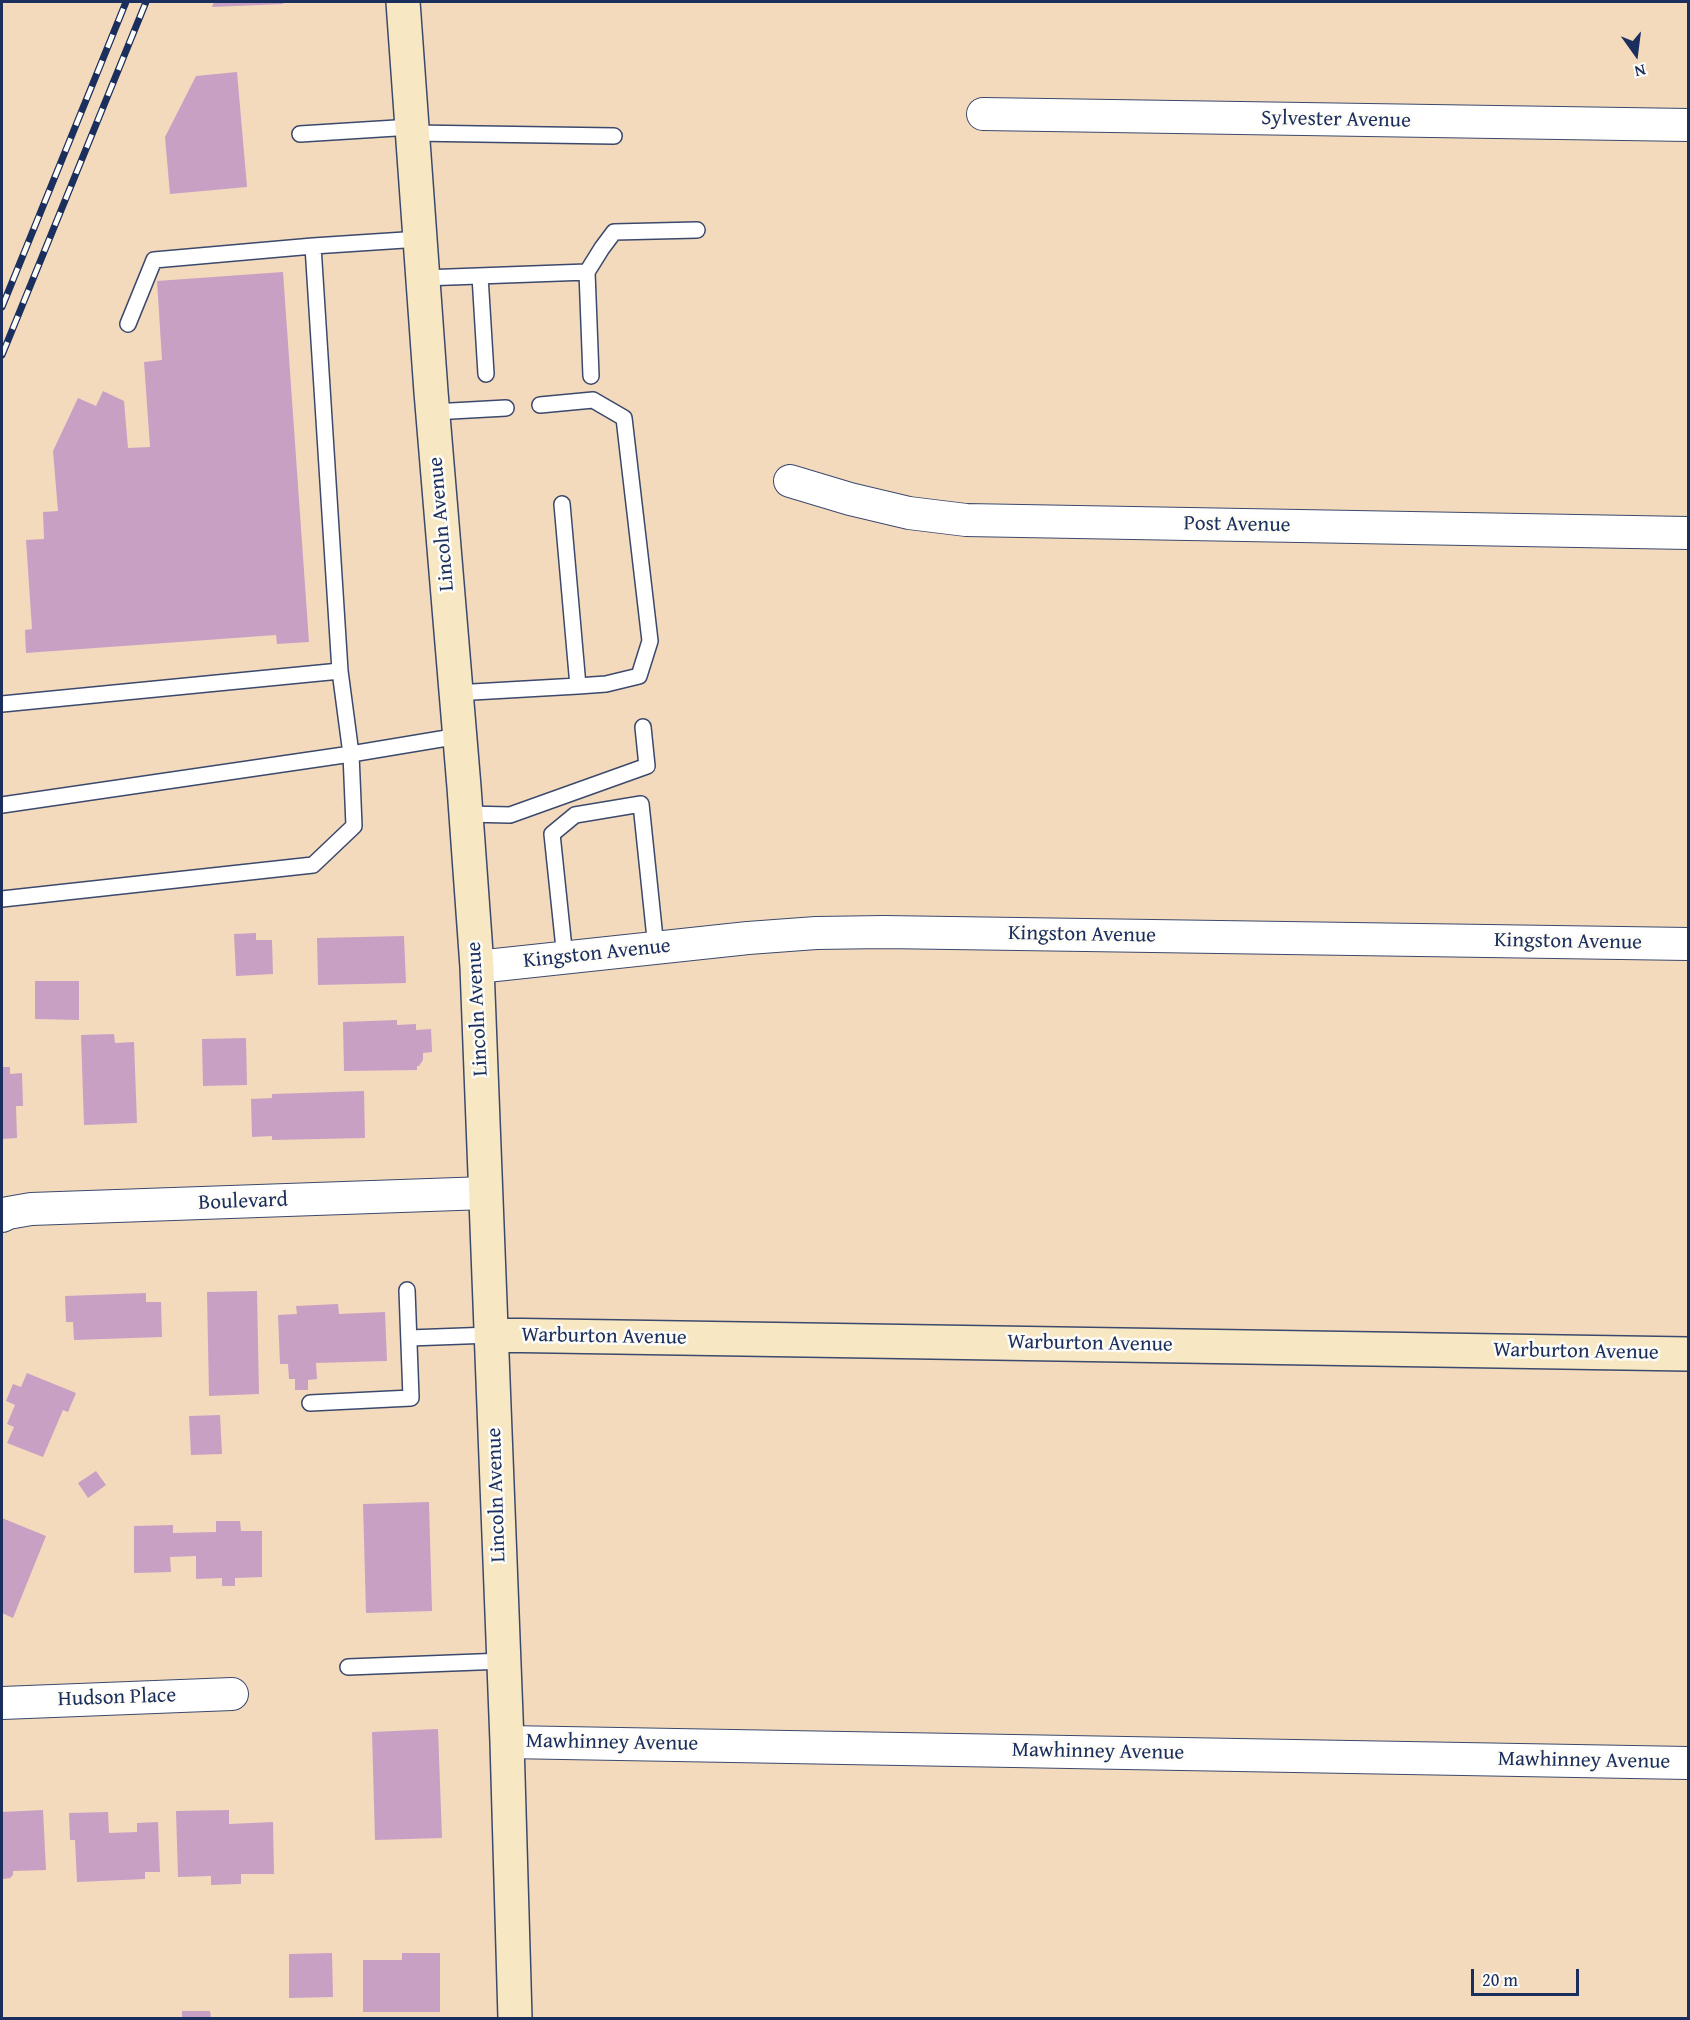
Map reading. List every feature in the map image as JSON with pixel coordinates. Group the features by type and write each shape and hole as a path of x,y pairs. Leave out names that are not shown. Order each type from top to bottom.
{"main road":[{"name":"Lincoln Avenue","path":"403,2 477,967 507,1742 515,2019"},
{"name":"Warburton Avenue","path":"491,1335 1689,1354"}],"street":[{"name":"Sylvester Avenue","path":"983,114 1689,125"},
{"name":"Post Avenue","path":"790,481 850,499 909,513 966,520 1689,533"},
{"name":"Kingston Avenue","path":"477,967 816,933 884,932 1689,944"},
{"name":"Boulevard","path":"11,1212 486,1193"},
{"name":"Hudson Place","path":"2,1703 232,1694"},
{"name":"Mawhinney Avenue","path":"507,1742 1689,1763"}],"lane":[{"path":"300,134 412,130 614,136"},
{"path":"591,376 587,272 602,248 615,232 697,230"},
{"path":"129,324 154,260 420,239"},
{"path":"2,899 313,865 354,826 351,754 340,671 314,246"},
{"path":"423,278 587,272"},
{"path":"480,276 486,374"},
{"path":"456,693 606,684 639,676 650,641 624,418 593,400 540,405"},
{"path":"433,412 506,408"},
{"path":"562,504 578,686"},
{"path":"2,704 340,671"},
{"path":"466,814 510,815 647,766 643,727"},
{"path":"2,806 459,736"},
{"path":"565,958 552,834 575,815 641,804 656,948"},
{"path":"310,1402 411,1398 407,1290"},
{"path":"409,1338 491,1335"},
{"path":"348,1667 504,1661"}],"building":[{"path":"214,2 283,2 283,4 212,7"},
{"path":"237,72 247,187 170,194 165,137 196,76"},
{"path":"283,272 309,642 277,644 276,635 26,653 25,630 32,629 26,540 44,539 43,512 58,511 53,451 78,398 96,406 103,391 124,401 128,448 150,447 144,362 162,360 157,281"},
{"path":"256,933 256,940 272,940 273,974 236,976 234,934"},
{"path":"404,936 406,983 318,985 317,938"},
{"path":"35,981 79,981 79,1020 35,1019"},
{"path":"397,1020 397,1025 416,1024 416,1030 431,1029 432,1052 423,1053 423,1060 417,1066 417,1070 344,1071 343,1022"},
{"path":"114,1034 115,1043 134,1042 137,1123 84,1125 81,1035"},
{"path":"246,1038 247,1085 203,1086 202,1039"},
{"path":"2,1067 10,1067 10,1074 22,1073 23,1106 16,1106 17,1138 2,1139"},
{"path":"364,1091 365,1138 272,1140 272,1136 252,1137 251,1099 272,1098 272,1094"},
{"path":"257,1291 259,1394 209,1396 207,1292"},
{"path":"146,1293 146,1302 161,1302 162,1337 74,1340 73,1322 66,1322 65,1296"},
{"path":"338,1304 339,1314 385,1312 387,1361 316,1363 317,1379 308,1380 308,1390 295,1390 295,1379 289,1379 288,1364 280,1364 278,1315 297,1314 296,1306"},
{"path":"27,1373 76,1393 68,1412 63,1410 43,1457 7,1443 14,1427 7,1424 15,1405 6,1401 13,1384 21,1387"},
{"path":"220,1415 222,1454 191,1455 189,1416"},
{"path":"96,1471 106,1485 88,1498 78,1483"},
{"path":"429,1502 432,1611 366,1613 363,1504"},
{"path":"2,1518 46,1536 13,1618 2,1613"},
{"path":"216,1521 240,1521 241,1531 262,1531 262,1577 235,1578 235,1586 222,1586 222,1578 196,1579 196,1556 170,1557 171,1572 134,1573 134,1526 173,1525 173,1533 216,1532"},
{"path":"438,1729 442,1838 375,1840 372,1732"},
{"path":"43,1810 46,1870 13,1871 10,1878 3,1879 2,1812"},
{"path":"229,1810 229,1824 273,1822 274,1874 241,1874 241,1884 211,1885 211,1876 178,1877 176,1811"},
{"path":"108,1812 109,1833 137,1832 137,1823 158,1822 160,1872 145,1872 145,1879 77,1882 75,1840 70,1840 69,1813"},
{"path":"332,1953 333,1997 289,1998 289,1954"},
{"path":"402,1953 440,1953 440,2012 363,2012 363,1960 402,1960"},
{"path":"182,2011 210,2011 211,2018 182,2018"}],"railway":[{"path":"2,307 126,2"},
{"path":"2,355 146,2"}]}
